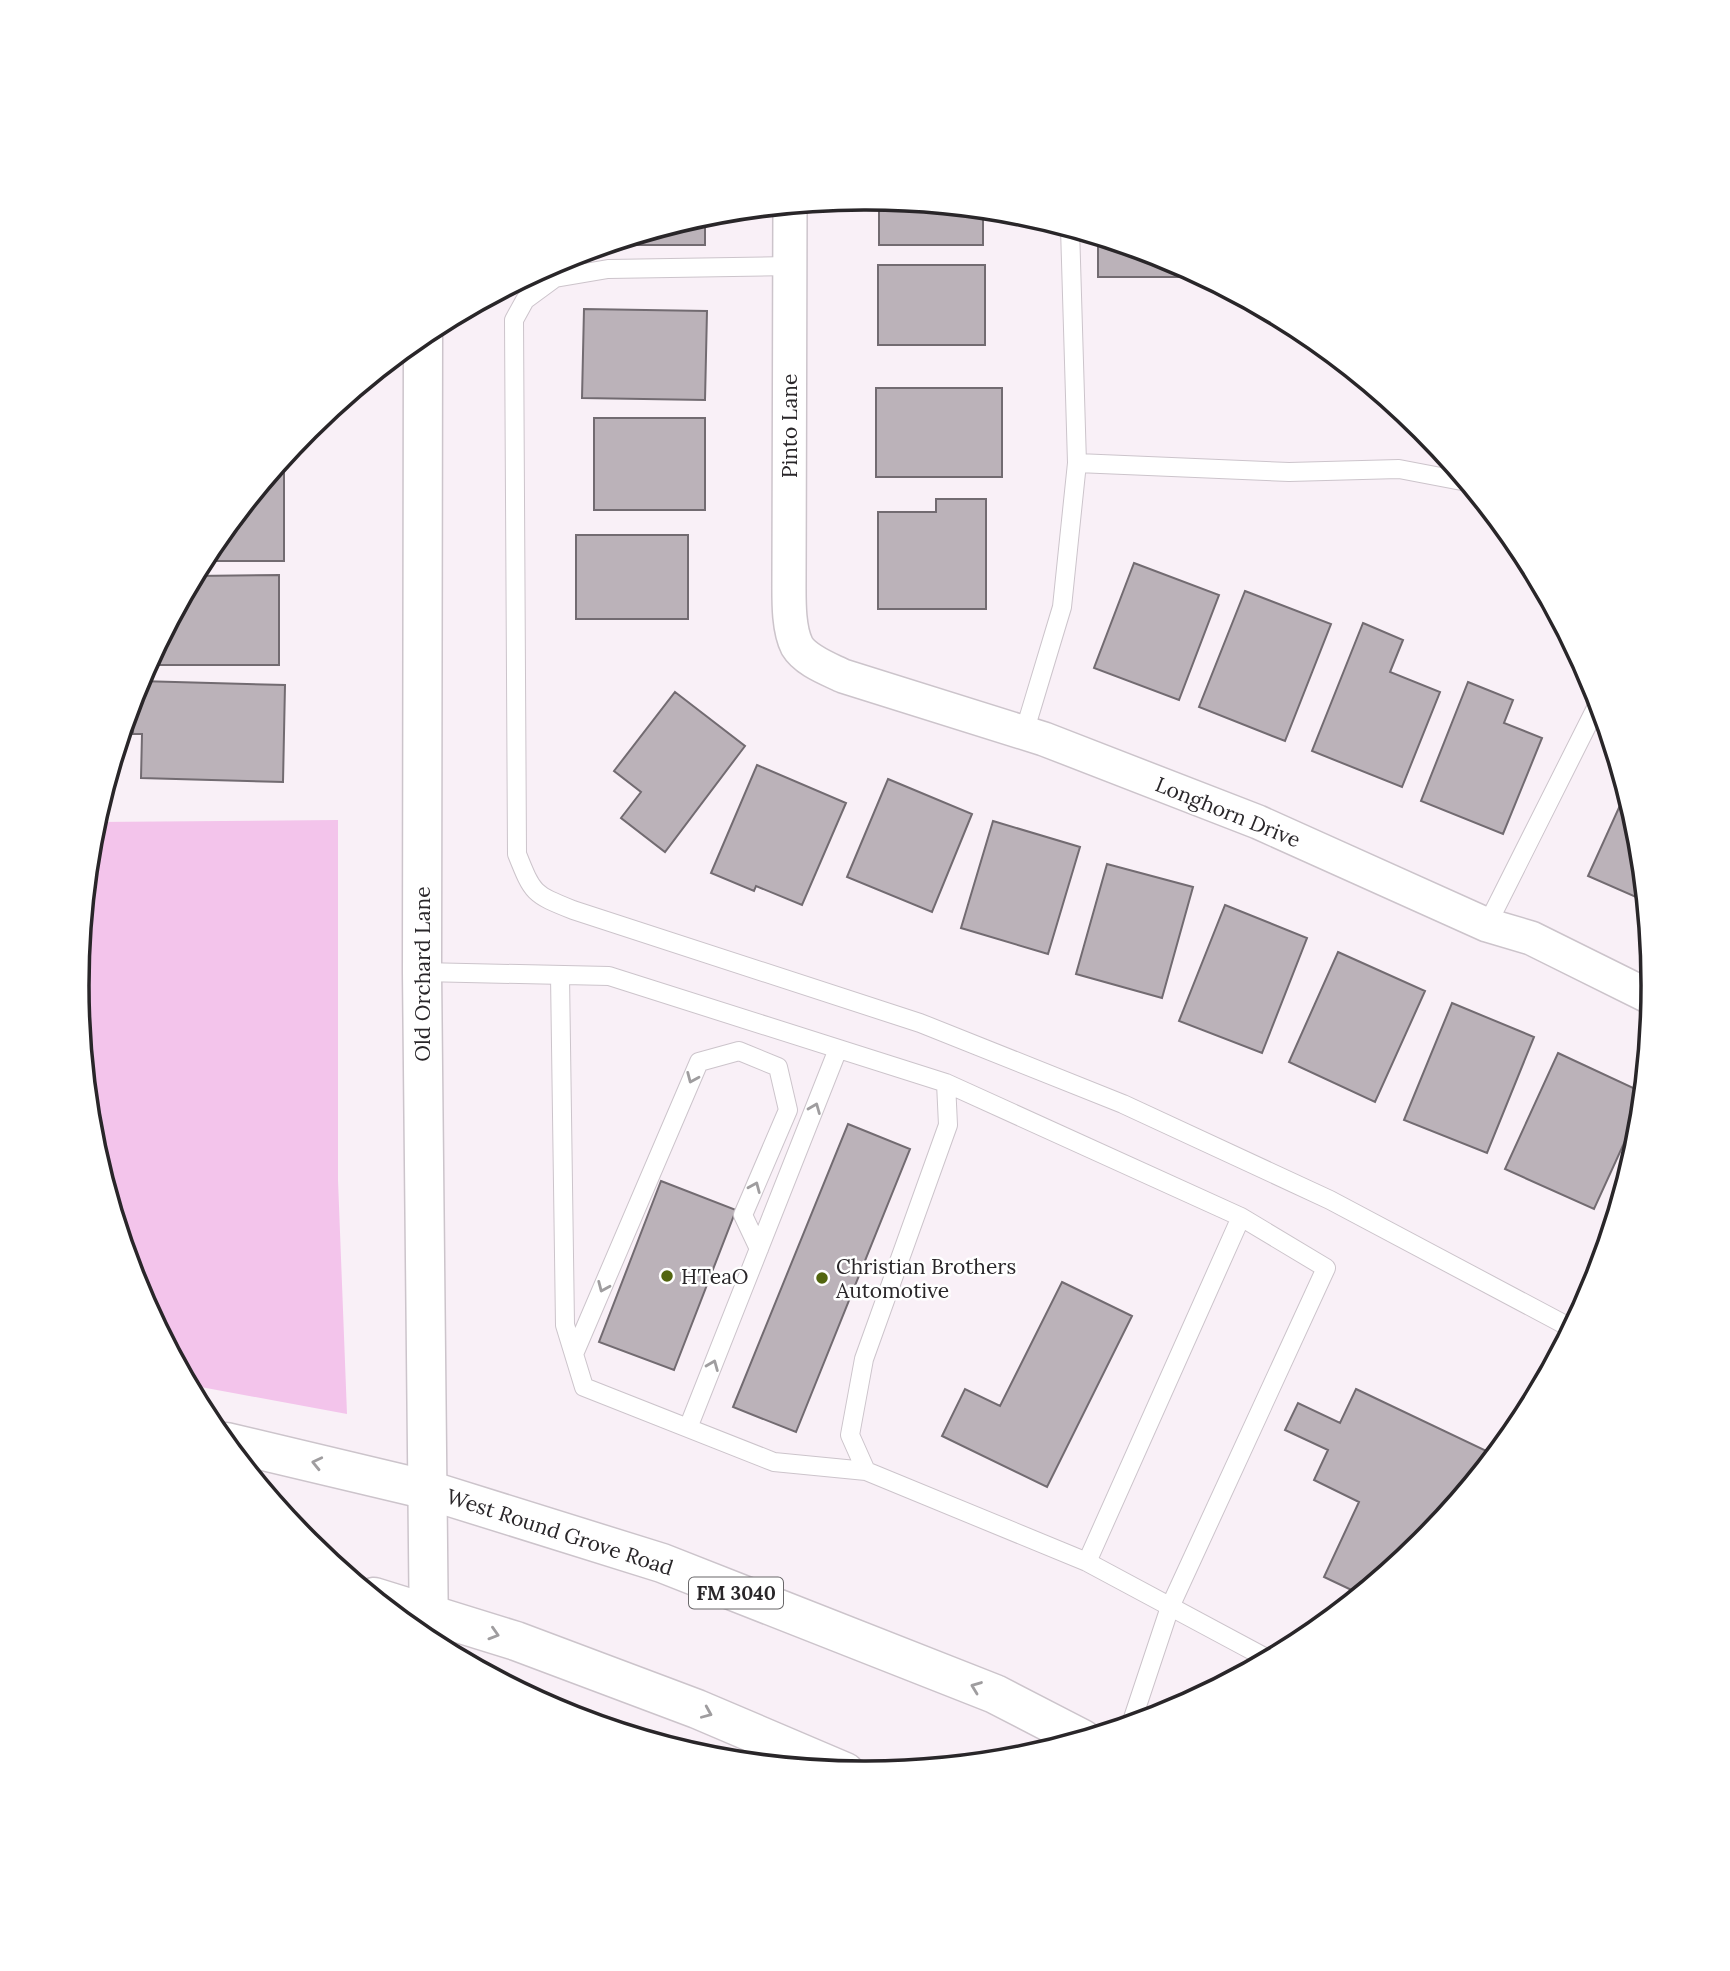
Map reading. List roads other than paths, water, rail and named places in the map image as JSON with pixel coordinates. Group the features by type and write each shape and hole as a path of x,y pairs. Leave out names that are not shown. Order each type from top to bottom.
{"main road":[{"name":"Old Orchard Lane","path":"423,348 422,972 428,1627"},
{"name":"West Round Grove Road","path":"242,1446 428,1490 662,1563 995,1694 1071,1733"},
{"path":"430,1628 516,1641 697,1709 817,1760"}],"street":[{"name":"Pinto Lane","path":"790,213 789,612 798,646"},
{"name":"Longhorn Drive","path":"798,646 818,664 844,676 1024,733 1258,822 1487,925 1531,938 1641,992"}],"lane":[{"path":"1024,733 1062,607 1077,463 1070,237"},
{"path":"790,266 608,269 555,278 525,300 514,320 516,855 529,886 544,898 573,910 920,1023 1123,1104 1330,1200 1563,1324"},
{"path":"1077,463 1289,472 1399,469 1452,479"},
{"path":"1487,925 1592,716"},
{"path":"422,972 609,976 946,1083 1241,1217 1326,1268 1170,1607 1134,1713"},
{"path":"560,975 565,1325 584,1387 774,1462 866,1471 1087,1562 1258,1654"},
{"path":"688,1428 838,1049"},
{"path":"573,1354 699,1062 739,1051 778,1067 788,1110 743,1214 759,1250"},
{"path":"866,1471 850,1435 864,1359 948,1125 946,1083"},
{"path":"1087,1562 1241,1217"}],"place":[{"name":"HTeaO","path":"667,1276"},
{"name":"Christian Brothers Automotive","path":"822,1278"}]}
